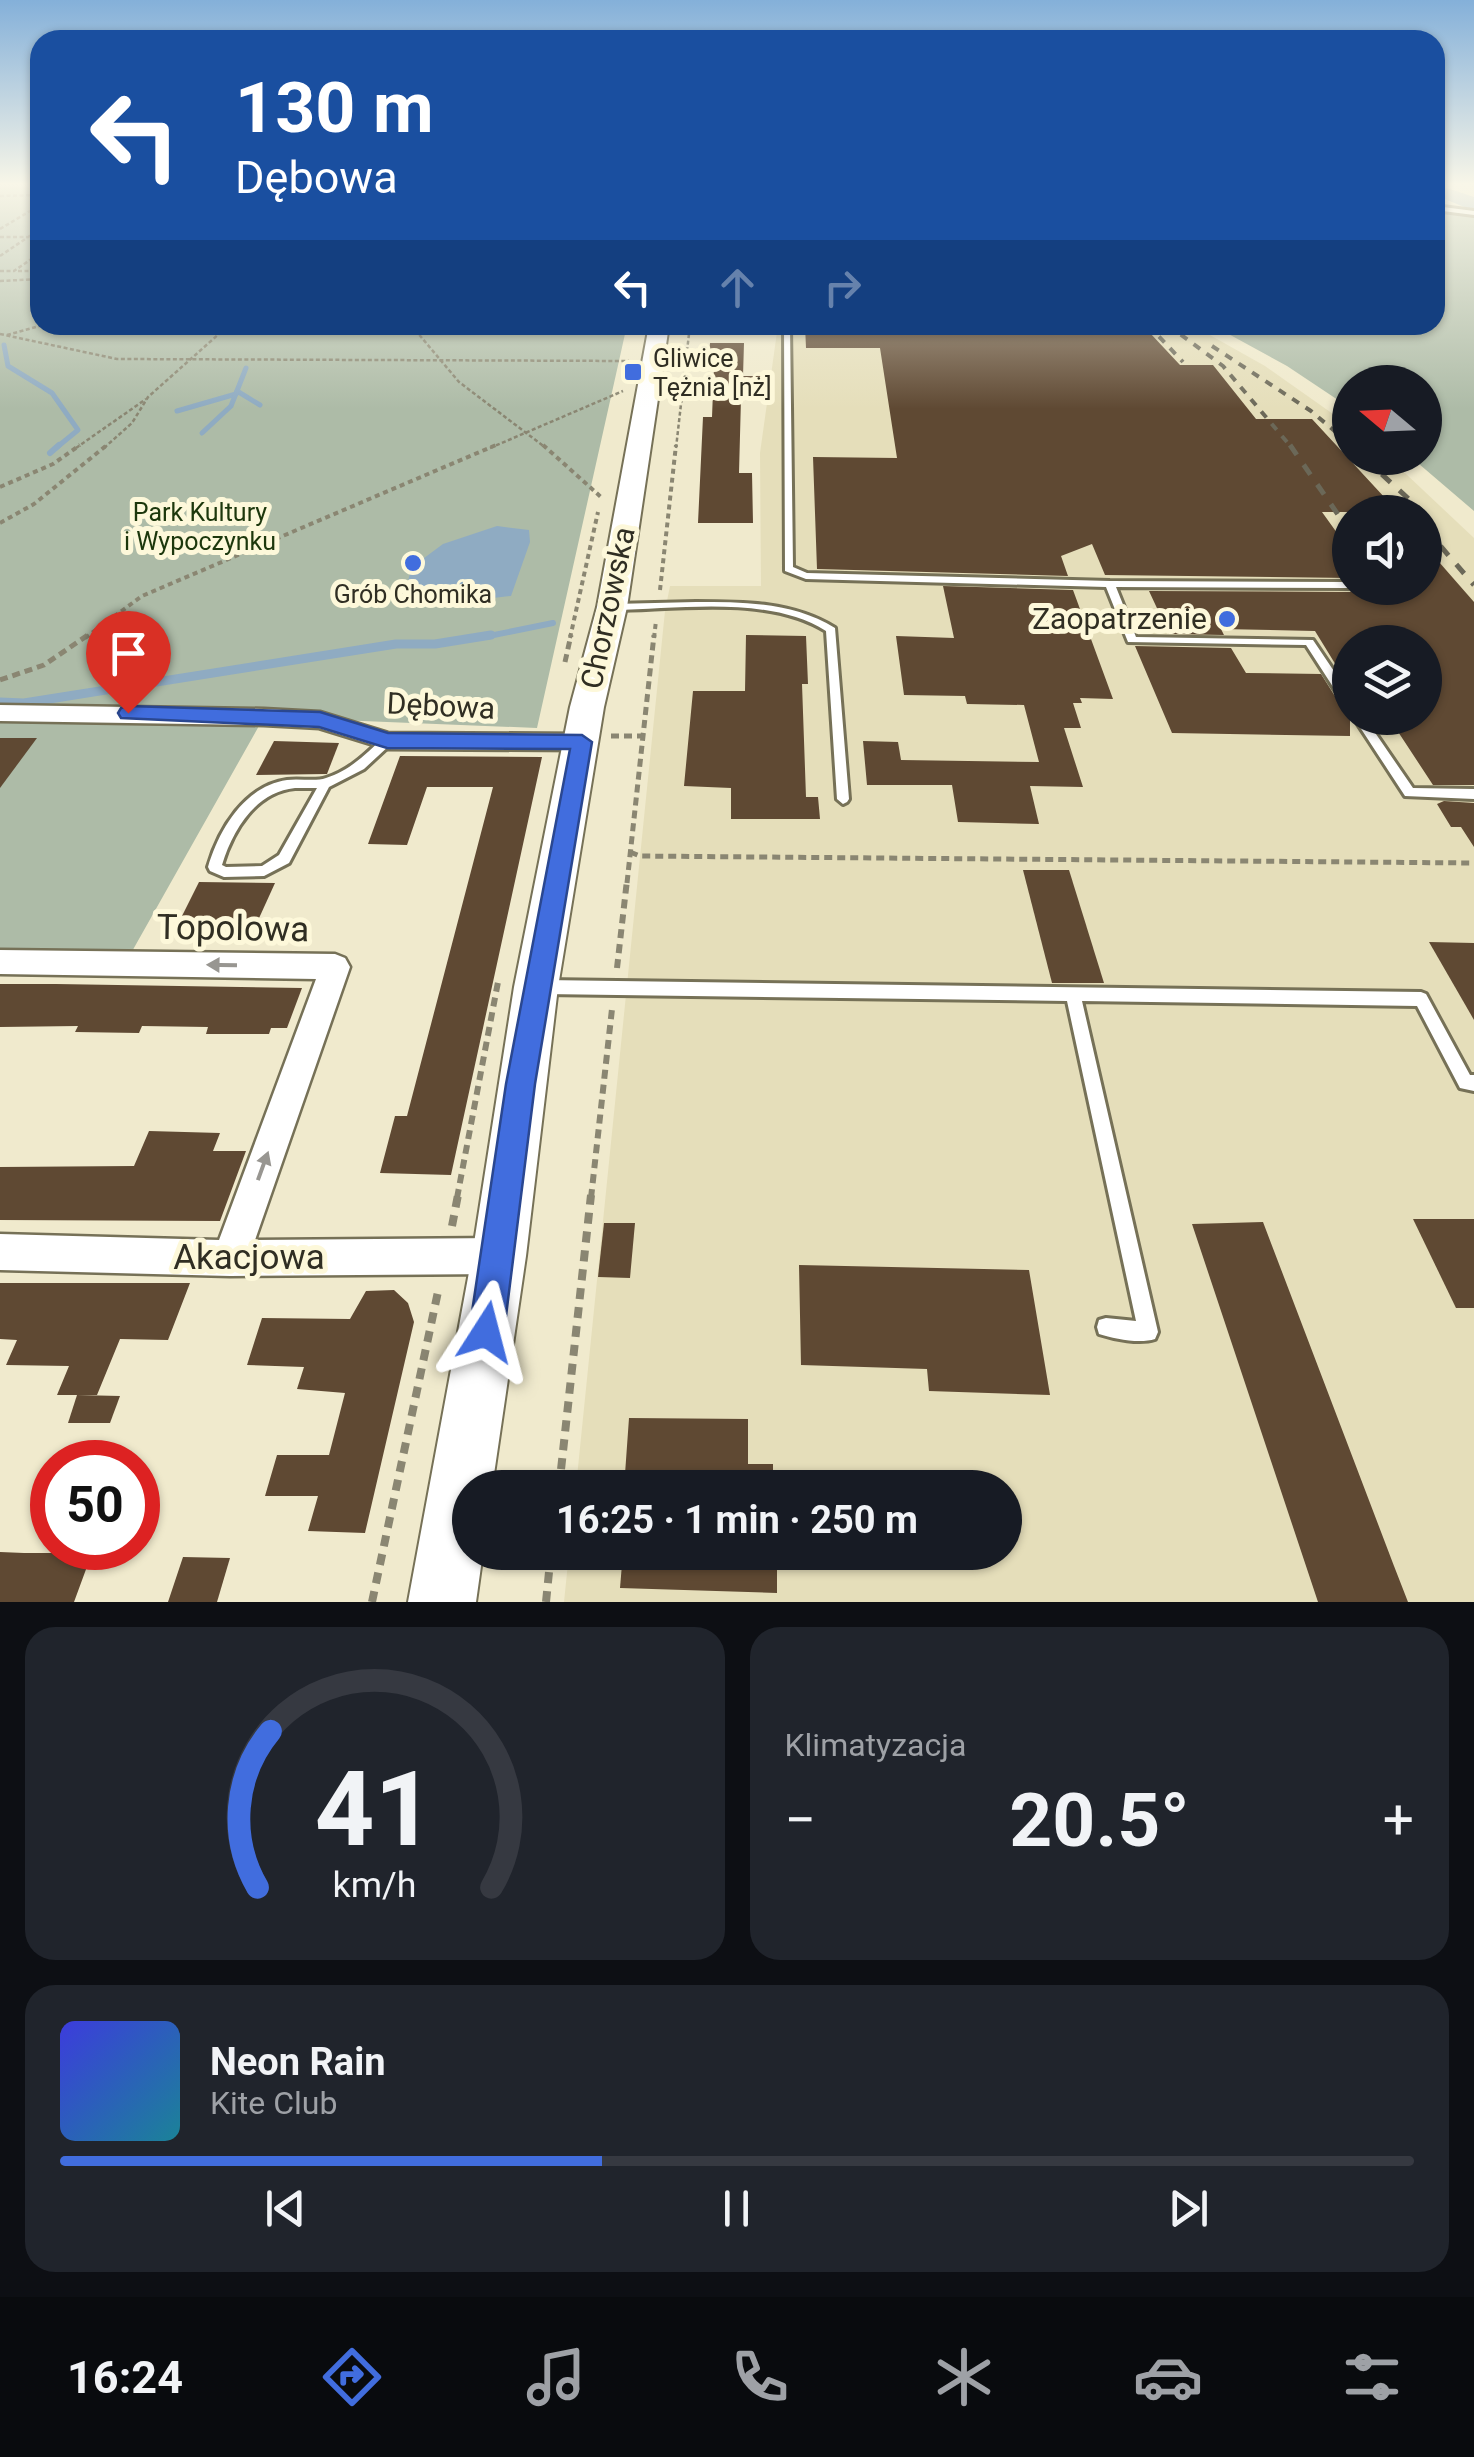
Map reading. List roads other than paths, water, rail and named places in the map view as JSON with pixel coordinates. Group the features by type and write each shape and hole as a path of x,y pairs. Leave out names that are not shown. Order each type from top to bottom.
{"main road":[{"name":"Chorzowska","path":"442,1602 499,1256 536,987 596,739 612,607 658,335"}],"street":[{"name":"Dębowa","path":"0,713 320,720 387,741 596,739"},
{"name":"Topolowa","path":"0,962 335,967 230,1258"},
{"name":"Akacjowa","path":"0,1252 230,1258 499,1256"}],"lane":[{"path":"787,335 788,569 806,576 1332,585"},
{"path":"1110,584 1132,640 1310,642 1332,676"},
{"path":"612,607 766,608 810,616 831,630 843,799"},
{"path":"1370,735 1408,793 1474,794"},
{"path":"325,784 284,860 264,872 224,872 215,867 220,849 250,799 265,788 325,784 360,766 387,741"},
{"path":"536,987 1421,999 1466,1083 1474,1083"},
{"path":"1073,994 1148,1332 1106,1327"}],"water":[{"path":"497,526 529,530 530,542 511,596 450,603 403,598 412,567 443,544"}],"waterway":[{"path":"4,345 8,366 52,393 78,430 56,448"},
{"path":"236,394 246,368"},
{"path":"237,391 260,405"},
{"path":"177,411 236,394"},
{"path":"202,433 231,406 236,394"},
{"path":"50,453 59,445"},
{"path":"479,638 553,623"},
{"path":"0,702 24,703 396,644 435,644 491,635"}],"railway":[{"path":"1157,335 1183,362"},
{"path":"1181,335 1223,366 1292,448"},
{"path":"1212,346 1332,429"},
{"path":"1290,445 1332,506"},
{"path":"1383,475 1404,495"},
{"path":"1442,548 1474,585"}],"place":[{"name":"Gliwice Tężnia [nż]","path":"633,372"},
{"name":"Grób Chomika","path":"413,563"},
{"name":"Zaopatrzenie","path":"1227,619"}],"park label":[{"name":"Park Kultury i Wypoczynku","path":"200,526"}]}
